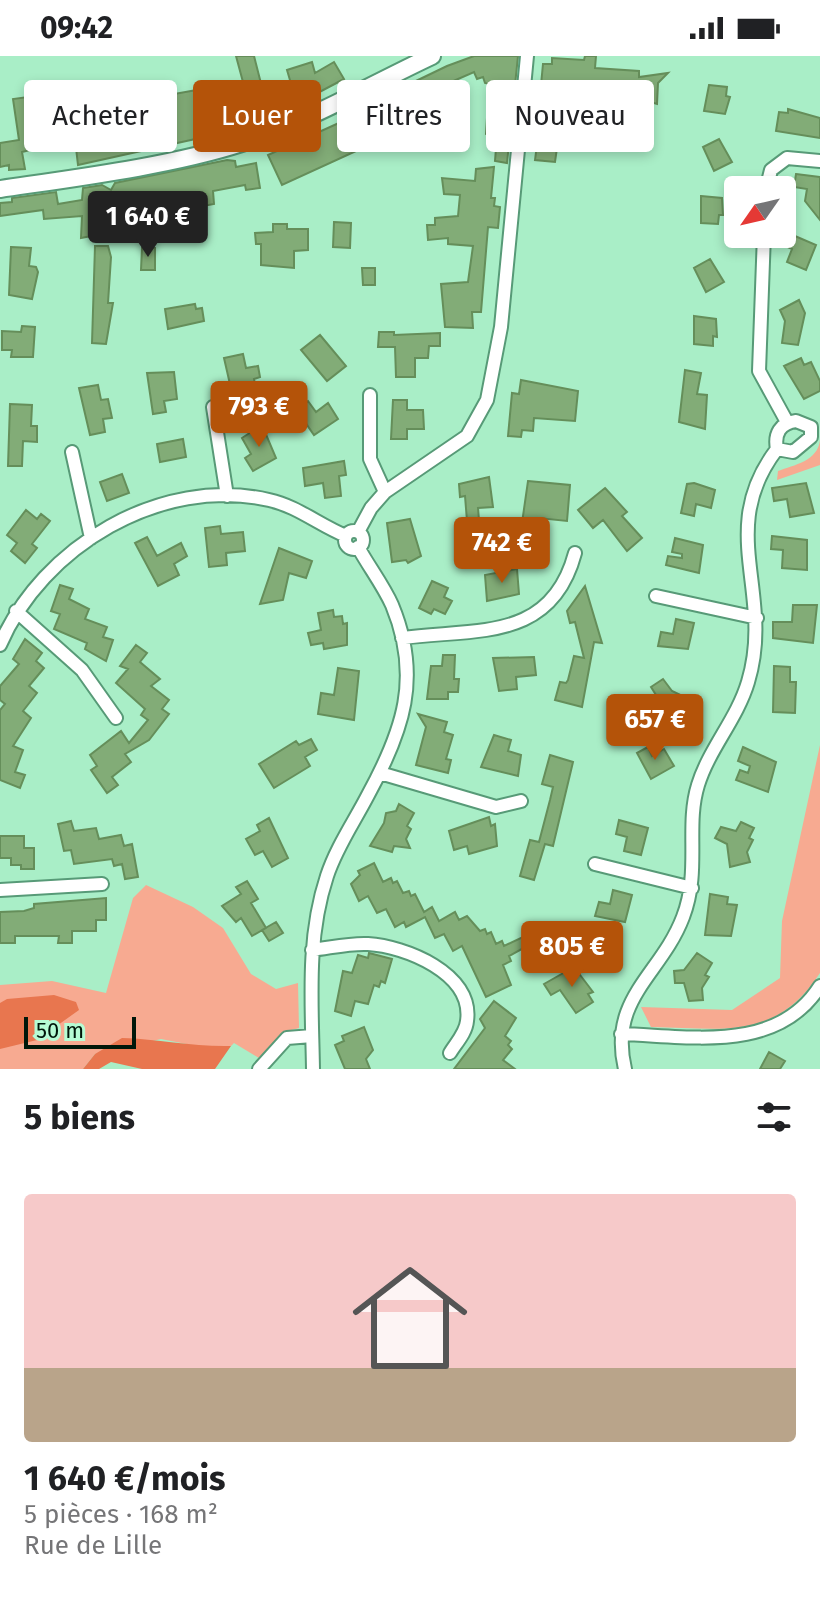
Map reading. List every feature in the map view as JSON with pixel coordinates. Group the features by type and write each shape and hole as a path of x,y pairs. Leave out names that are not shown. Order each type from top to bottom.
{"main road":[{"path":"0,189 231,146 321,112 432,56"}],"street":[{"path":"313,1069 312,950 316,915 328,872 399,734 407,678 402,638 391,604 358,547 346,545 385,492 472,431 491,388 501,327 527,56"},
{"path":"770,176 771,170 787,158 820,161"},
{"path":"763,248 759,371 787,422"},
{"path":"370,395 370,459 385,492"},
{"path":"213,407 227,496"},
{"path":"777,449 793,452 801,448 811,437 816,424 787,422"},
{"path":"625,1069 621,1034 631,1001 677,931 692,888 698,787 745,691 754,656 757,618 747,509 757,479 777,449 777,435 787,422"},
{"path":"72,452 91,538"},
{"path":"0,645 16,611 46,574 91,538 148,511 227,496 281,504 352,534"},
{"path":"402,638 485,632 529,617 554,599 569,574 575,553"},
{"path":"656,596 757,618"},
{"path":"16,611 82,670 116,718"},
{"path":"380,773 496,807 521,801"},
{"path":"595,864 692,888"},
{"path":"0,890 102,884"},
{"path":"312,950 353,944 377,945 444,970 456,986 468,1015 465,1029 450,1053"},
{"path":"621,1034 734,1037 756,1033 794,1015 820,986"},
{"path":"259,1069 287,1038 312,1036"}],"shaded area":[{"path":"820,440 820,465 777,480 778,471 798,464 815,453"},
{"path":"820,745 820,973 803,995 785,1011 766,1021 724,1029 651,1027 641,1007 732,1010 780,978 782,921"},
{"path":"146,885 193,907 223,928 251,974 276,989 298,983 299,1028 284,1032 259,1058 234,1043 231,1046 202,1047 161,1039 95,1054 83,1069 0,1069 0,985 52,981 106,993 133,898"},
{"path":"54,995 76,1002 79,1010 37,1040 0,1049 0,1003 7,999"},
{"path":"122,1038 231,1046 215,1069 142,1069 111,1062 99,1069 83,1069 95,1054"}],"building":[{"path":"236,56 254,56 260,80 242,80"},
{"path":"474,56 518,56 516,80 486,80 486,83 483,77 477,79 474,72 456,80 418,80"},
{"path":"585,56 596,56 595,68 639,71 639,77 668,73 658,83 657,104 654,103 654,80 541,80 543,64 552,64 552,58 584,60"},
{"path":"312,62 315,73 334,62 344,79 337,80 321,91 321,80 290,80 287,70"},
{"path":"709,85 727,87 726,96 730,97 725,114 704,111"},
{"path":"193,91 193,140 177,143 177,93"},
{"path":"24,97 22,152 25,169 9,170 9,165 0,167 0,143 19,140 13,99"},
{"path":"788,109 820,118 820,138 776,131 779,112 788,113"},
{"path":"337,124 337,152 354,152 282,185 268,155 275,152 321,152 321,131"},
{"path":"719,139 732,162 714,171 703,147"},
{"path":"76,152 137,152 78,165"},
{"path":"496,152 508,152 507,163 495,161"},
{"path":"536,152 556,152 555,162 535,160"},
{"path":"227,160 235,161 236,167 256,163 260,188 246,190 245,185 213,191 214,204 171,212 173,222 157,225 158,205 133,210 132,205 106,209 107,233 81,238 82,216 44,219 43,210 0,216 0,203 12,202 12,198 56,192 58,204 82,200 83,188 102,185 111,190 115,183"},
{"path":"494,167 491,198 495,198 494,206 500,207 498,228 488,227 481,312 472,312 473,328 445,327 441,284 468,282 473,246 448,244 448,238 428,240 427,225 435,225 435,218 458,216 460,195 444,194 442,178 475,181 476,169"},
{"path":"796,176 820,177 820,220 805,201 807,189 796,187"},
{"path":"701,196 722,198 723,215 719,215 718,224 701,223"},
{"path":"334,222 351,223 350,248 333,247"},
{"path":"273,224 287,224 287,229 308,229 308,250 294,251 294,268 261,265 261,244 256,244 255,233 273,232"},
{"path":"796,236 816,245 806,270 787,262 792,249 790,248 796,248"},
{"path":"95,246 108,246 111,257 108,303 113,303 106,344 92,343"},
{"path":"11,247 31,248 29,266 36,267 38,272 32,299 9,295"},
{"path":"142,248 155,248 155,270 141,270"},
{"path":"710,259 724,282 706,292 694,268"},
{"path":"362,268 375,268 375,285 363,285"},
{"path":"799,300 805,313 798,345 782,343 785,321 780,310"},
{"path":"195,304 196,309 202,308 204,321 168,329 165,309"},
{"path":"694,316 716,319 717,337 713,336 713,346 694,344"},
{"path":"22,326 35,327 33,357 11,357 12,350 2,350 2,331 21,332"},
{"path":"379,332 394,332 394,335 440,333 440,346 429,346 428,358 415,358 415,377 396,377 395,347 378,347"},
{"path":"320,335 346,366 327,381 301,350"},
{"path":"243,354 246,368 258,366 260,377 254,379 256,389 232,393 224,358"},
{"path":"801,358 804,365 811,362 820,381 820,391 804,399 784,366"},
{"path":"685,370 701,373 697,394 707,395 705,429 679,422"},
{"path":"174,372 177,399 164,401 166,412 153,414 147,373"},
{"path":"521,380 578,391 575,421 534,418 533,431 522,430 521,437 508,436 512,393 519,394"},
{"path":"98,385 101,400 108,399 112,418 103,419 105,432 90,435 79,388"},
{"path":"393,400 407,400 407,410 423,410 424,429 407,429 407,439 391,439"},
{"path":"308,401 316,412 328,403 338,419 314,435 296,409"},
{"path":"10,404 32,405 31,426 37,426 37,442 23,441 22,466 8,466"},
{"path":"262,425 276,458 253,471 245,458 251,454 242,438"},
{"path":"183,439 186,457 160,462 157,444"},
{"path":"344,461 346,475 339,476 341,496 325,498 323,483 305,486 303,468"},
{"path":"122,474 129,493 107,501 100,482"},
{"path":"489,477 493,507 478,508 479,520 467,521 465,496 460,497 459,484"},
{"path":"528,481 570,485 567,521 539,518 538,524 522,523"},
{"path":"694,483 715,490 711,508 696,504 694,516 681,513 687,484"},
{"path":"806,483 814,513 790,517 787,499 774,501 772,488"},
{"path":"605,488 627,512 622,516 642,538 627,551 603,520 593,528 578,510"},
{"path":"26,510 37,519 41,514 50,521 32,544 37,548 25,563 11,551 17,543 7,535"},
{"path":"410,519 421,556 408,563 406,560 392,562 387,523"},
{"path":"220,526 221,534 243,532 245,551 226,553 227,565 209,567 205,528"},
{"path":"772,536 807,540 807,570 782,568 783,550 771,549"},
{"path":"147,537 157,556 181,543 187,556 174,564 179,575 158,586 135,543"},
{"path":"675,538 703,545 699,573 666,565 668,556 682,558 682,554 672,552"},
{"path":"279,548 312,561 306,578 289,573 283,600 260,604"},
{"path":"517,569 519,594 487,601 485,575"},
{"path":"432,581 448,588 444,597 452,601 445,614 434,609 431,614 419,608"},
{"path":"60,585 73,589 69,599 89,609 85,619 107,627 103,637 113,640 106,661 85,649 87,643 54,629 60,614 51,611"},
{"path":"585,586 602,643 594,642 582,707 555,700 560,682 566,683 568,680 574,656 584,658 575,622 570,623 567,611"},
{"path":"793,605 817,605 813,643 773,638 773,622 792,622"},
{"path":"333,610 334,617 342,616 343,624 347,623 347,645 324,649 323,643 311,645 308,633 321,630 318,613"},
{"path":"676,619 694,623 688,649 658,646 661,632 673,634"},
{"path":"25,639 42,653 36,661 44,668 29,686 37,693 23,711 31,718 13,746 23,750 15,772 25,775 20,788 0,780 0,710 5,704 0,700 0,686 19,664 13,659"},
{"path":"136,645 147,653 140,662 160,679 151,686 169,700 162,709 169,714 149,740 125,754 131,762 112,777 118,785 107,793 91,770 97,766 90,755 121,731 129,743 148,720 141,715 145,709 116,683 128,669 120,666"},
{"path":"443,655 455,655 454,679 459,679 458,692 448,692 448,699 427,699 431,666 442,666"},
{"path":"534,657 536,675 516,677 517,689 499,691 493,658"},
{"path":"774,666 790,667 790,682 796,682 795,713 773,712"},
{"path":"338,668 359,671 354,720 318,714 321,693 334,695"},
{"path":"663,679 672,691 695,702 689,715 673,708 656,720 646,706 656,695 651,687"},
{"path":"418,714 447,722 444,732 453,735 446,759 451,760 448,773 416,765 426,727"},
{"path":"494,735 511,740 508,751 521,755 518,776 481,767"},
{"path":"311,739 317,750 305,757 310,766 274,788 259,764 296,741 299,745"},
{"path":"648,747 652,756 664,749 674,766 651,779 637,753"},
{"path":"743,747 776,762 768,792 736,780 740,770 748,773 750,766 738,761"},
{"path":"550,755 573,762 553,846 545,844 534,880 520,876 530,840 539,842 550,800 553,787 542,784"},
{"path":"399,804 414,813 407,826 411,829 406,839 410,848 394,846 392,852 370,846 384,823 386,813 396,811"},
{"path":"489,817 491,826 495,824 497,846 469,854 467,846 454,850 449,831"},
{"path":"269,818 288,858 272,867 263,851 255,855 246,839 260,831 257,825"},
{"path":"619,820 648,828 641,855 624,851 627,837 616,834"},
{"path":"71,821 74,831 96,828 99,839 121,835 124,846 132,844 138,877 125,879 122,864 114,866 112,859 74,864 71,850 64,851 58,824"},
{"path":"741,822 754,828 747,852 750,862 730,867 727,844 715,838 721,827 736,831"},
{"path":"0,836 24,836 24,848 34,848 34,869 21,869 21,865 11,865 11,858 0,858"},
{"path":"374,863 383,882 391,878 393,883 397,881 403,893 409,891 411,896 415,894 424,912 432,907 439,921 455,912 459,920 467,916 480,931 485,929 487,934 491,932 496,944 502,941 504,946 525,936 529,945 509,956 511,961 503,965 511,985 486,997 462,946 453,951 444,934 435,938 425,917 406,927 404,922 395,927 386,909 377,913 368,896 359,901 351,884 360,875 358,871"},
{"path":"247,881 258,899 251,903 266,928 252,936 241,918 236,922 222,906 241,894 236,887"},
{"path":"613,890 632,895 625,922 595,916 599,902 610,904"},
{"path":"710,894 728,897 727,904 737,905 731,936 705,935"},
{"path":"106,898 106,920 96,920 96,931 72,931 72,943 58,943 59,936 15,936 15,943 0,943 0,912 24,911 34,908 34,904"},
{"path":"276,922 283,933 269,941 262,930"},
{"path":"369,953 392,959 385,983 381,981 379,987 374,985 368,1004 355,1001 351,1016 335,1011 343,971 352,973 358,955 368,958"},
{"path":"697,953 712,963 705,975 709,977 702,988 703,1000 689,1001 684,983 675,983 674,971 684,970"},
{"path":"574,967 593,992 588,994 593,1002 576,1013 560,990 551,995 544,984"},
{"path":"494,1001 516,1018 505,1036 511,1041 508,1045 512,1049 503,1060 515,1069 454,1069 485,1028 480,1019"},
{"path":"364,1027 373,1050 366,1059 370,1069 345,1069 335,1045 344,1041 342,1036"},
{"path":"769,1052 785,1061 780,1069 760,1069"}]}
